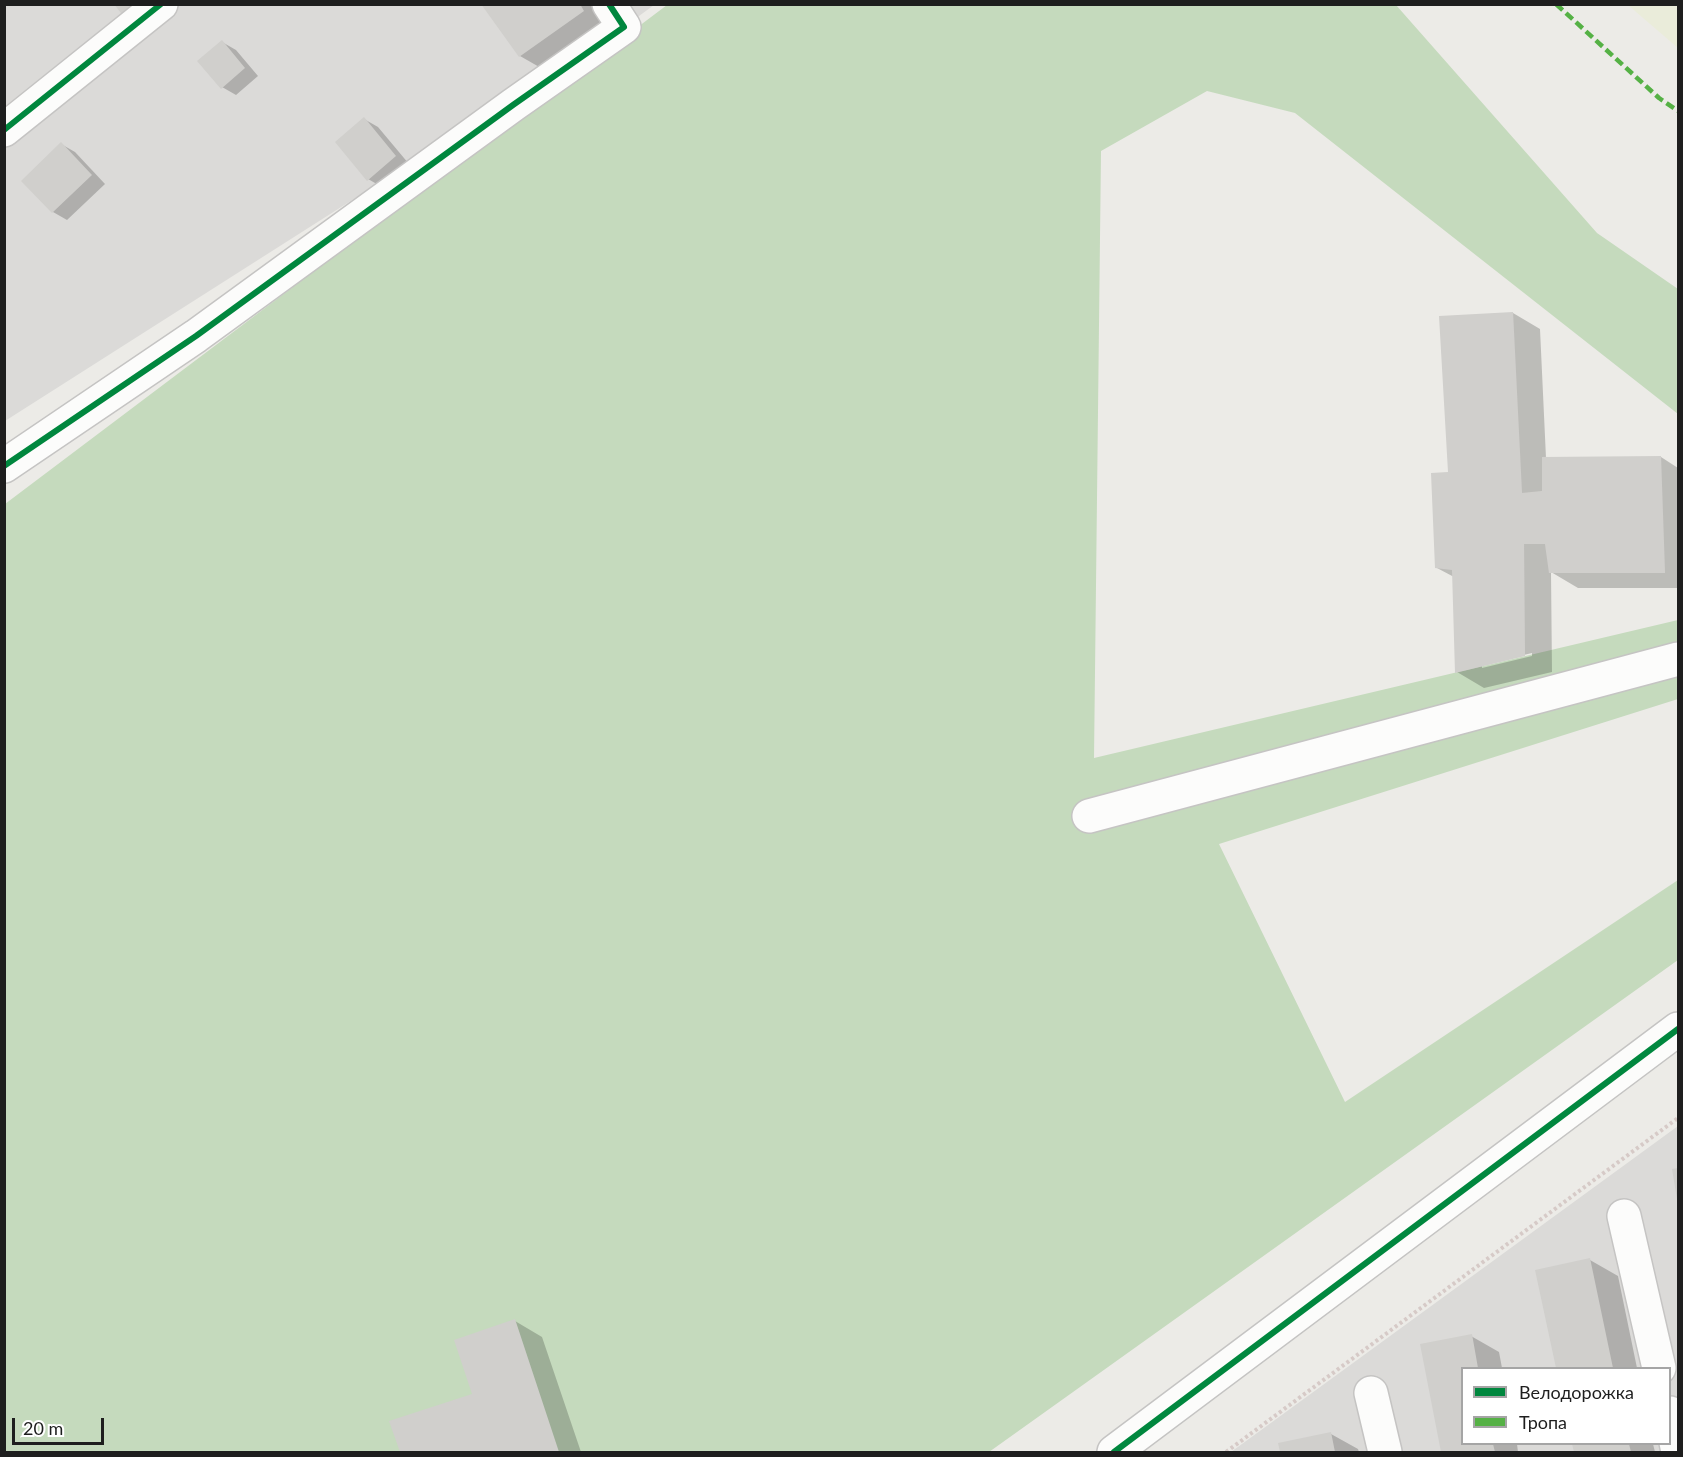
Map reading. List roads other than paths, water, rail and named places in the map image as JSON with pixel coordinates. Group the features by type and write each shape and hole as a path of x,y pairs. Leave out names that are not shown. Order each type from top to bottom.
{"street":[{"path":"4,130 161,4"},
{"path":"4,466 196,336 624,27 609,4"},
{"path":"1089,816 1678,659"},
{"path":"1114,1452 1678,1029"},
{"path":"1624,1216 1659,1367"},
{"path":"1371,1393 1385,1452"},
{"path":"1671,1418 1678,1452"}]}
